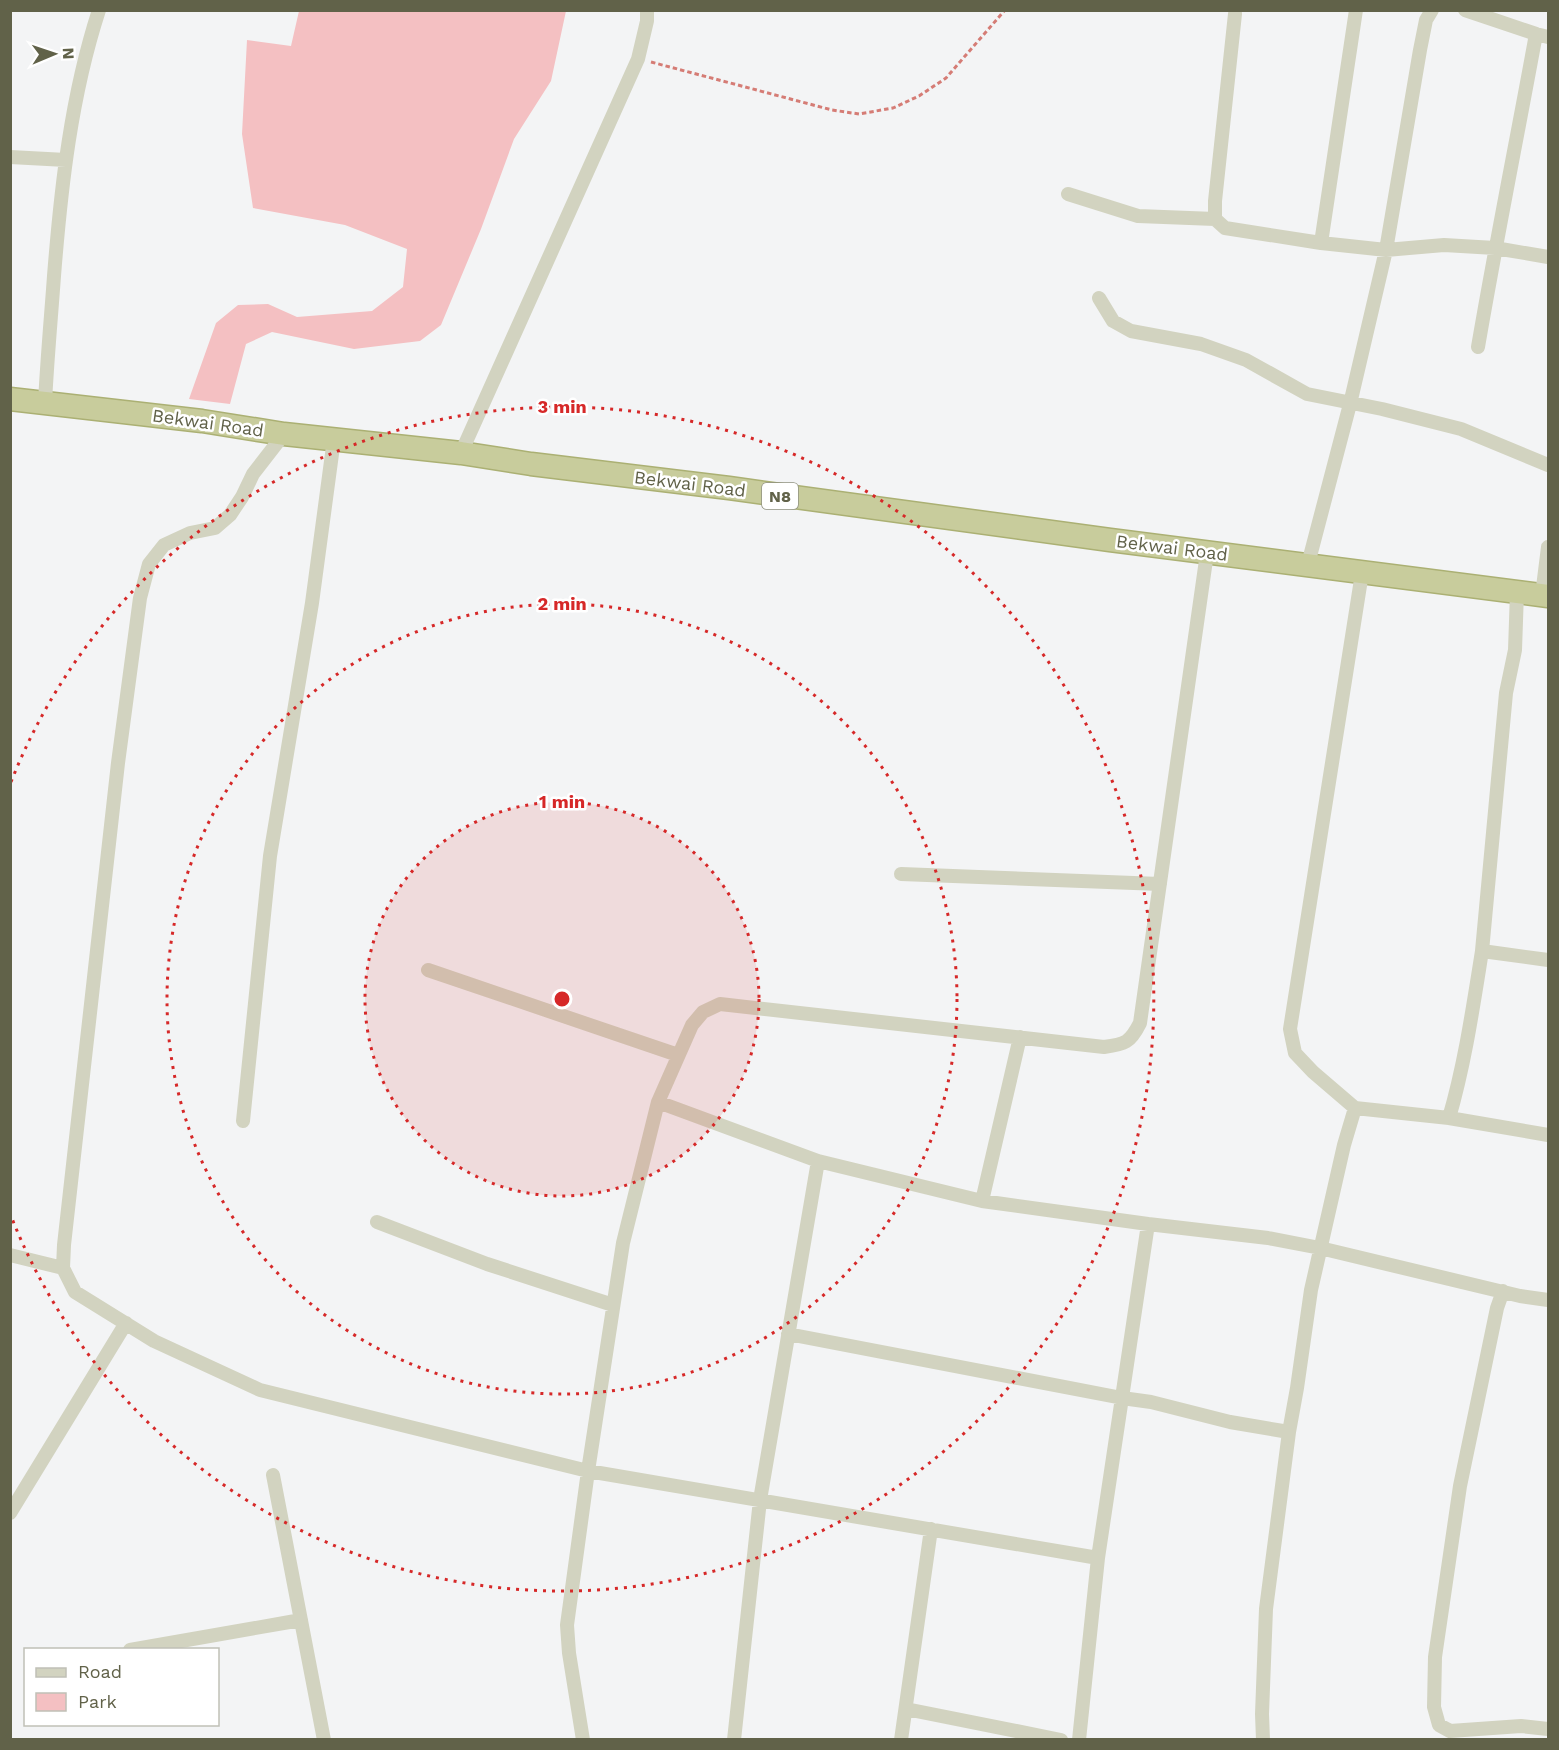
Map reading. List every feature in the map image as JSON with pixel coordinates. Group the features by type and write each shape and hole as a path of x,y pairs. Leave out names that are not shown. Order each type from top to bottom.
{"highway":[{"name":"Bekwai Road","path":"10,399 202,421 284,434 461,453 1545,596"}],"street":[{"path":"45,403 47,350 59,211 66,160 84,66 99,10"},
{"path":"461,453 638,59 647,10"},
{"path":"1321,243 1356,10"},
{"path":"1308,564 1350,404 1386,250 1419,50 1426,20 1432,10"},
{"path":"1465,10 1542,35 1515,139 1478,347"},
{"path":"1215,219 1235,14"},
{"path":"10,157 66,160"},
{"path":"1068,194 1138,216 1215,219 1225,228 1321,243 1386,250 1443,244 1495,248 1548,257"},
{"path":"1100,298 1113,321 1131,331 1201,344 1246,360 1307,394 1382,409 1461,429 1548,465"},
{"path":"284,434 253,474 230,515 215,528 190,533 164,545 149,564 143,586 118,763 64,1245 63,1268 75,1292 154,1341 260,1390 588,1471 1098,1558"},
{"path":"243,1121 270,856 312,603 334,439"},
{"path":"1545,596 1548,547"},
{"path":"583,1740 569,1653 567,1625 588,1471 623,1244 658,1102 692,1025 703,1012 720,1004 1104,1047 1119,1045 1132,1039 1140,1023 1207,553"},
{"path":"1362,573 1290,1029 1295,1053 1313,1072 1355,1108 1449,1118 1548,1136"},
{"path":"1449,1118 1476,996 1482,951 1506,693 1515,650 1517,592"},
{"path":"901,874 1160,884"},
{"path":"1482,951 1548,960"},
{"path":"428,970 678,1055"},
{"path":"982,1201 1020,1037"},
{"path":"658,1102 818,1161 982,1201 1268,1238 1548,1300"},
{"path":"1263,1740 1266,1609 1289,1431 1311,1290 1344,1145 1355,1108"},
{"path":"734,1740 760,1500 818,1161"},
{"path":"377,1222 487,1264 614,1305"},
{"path":"1079,1740 1098,1558 1149,1224"},
{"path":"10,1255 63,1268"},
{"path":"1503,1291 1497,1308 1460,1486 1435,1657 1434,1707 1439,1725 1450,1731 1490,1734 1521,1726 1548,1729"},
{"path":"10,1513 126,1323"},
{"path":"788,1334 1151,1402 1230,1422 1289,1431"},
{"path":"273,1475 324,1740"},
{"path":"901,1740 931,1530"},
{"path":"141,1648 301,1620"},
{"path":"906,1709 1061,1740"}],"path":[{"path":"638,59 832,110 859,114 893,108 919,96 946,78 1005,10"}],"green space":[{"path":"299,11 566,11 551,81 514,139 481,229 441,325 420,341 354,349 272,332 246,344 230,404 189,399 216,323 238,305 268,304 297,317 372,311 403,287 407,249 345,225 253,208 242,134 247,40 291,46"}]}
